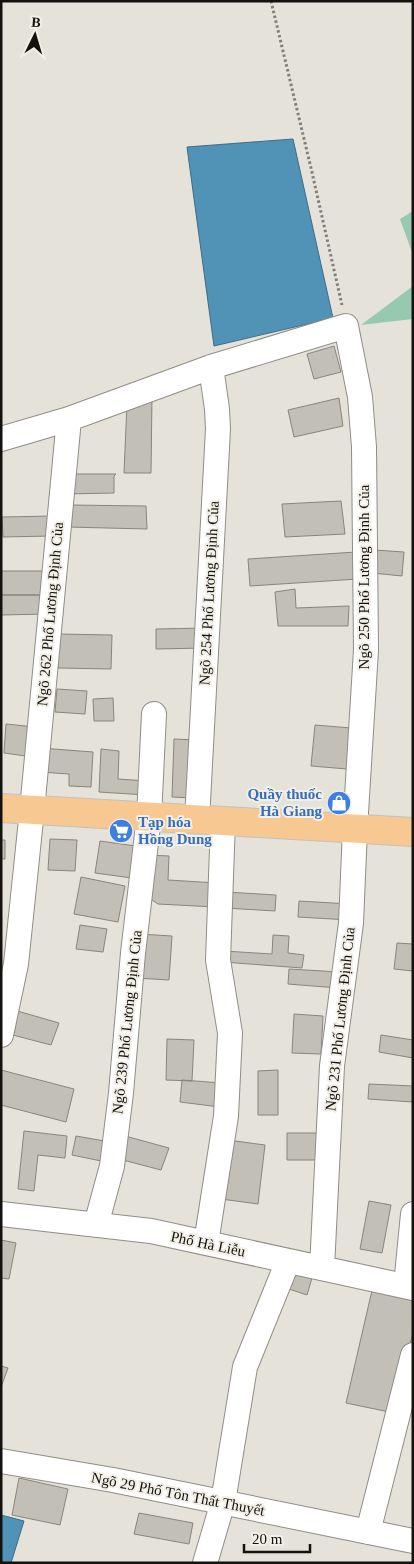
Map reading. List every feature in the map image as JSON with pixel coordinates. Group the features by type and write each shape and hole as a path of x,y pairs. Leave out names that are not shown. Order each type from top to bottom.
{"main road":[{"path":"1,808 413,832"}],"street":[{"path":"1,439 68,419 211,367 346,326"},
{"name":"Ngõ 250 Phố Lương Định Của","path":"346,326 360,396 364,447 366,650 355,829"},
{"name":"Ngõ 254 Phố Lương Định Của","path":"206,1243 226,1116 230,1033 218,960 210,820 218,429 211,367"},
{"name":"Ngõ 262 Phố Lương Định Của","path":"1,1034 16,964 68,419"},
{"name":"Ngõ 239 Phố Lương Định Của","path":"96,1225 112,1166 121,1093 133,953 149,817 154,714"},
{"name":"Ngõ 231 Phố Lương Định Của","path":"322,1268 332,1066 351,923 355,829"},
{"name":"Phố Hà Liễu","path":"1,1214 151,1231 410,1287"},
{"path":"410,1287 413,1214"},
{"path":"205,1563 223,1502 245,1367 288,1261"},
{"path":"368,1532 413,1355"},
{"name":"Ngõ 29 Phố Tôn Thất Thuyết","path":"1,1461 113,1480 413,1541"}],"path":[{"path":"271,1 309,158 346,326"}],"green space":[{"path":"413,211 413,255 400,219"},
{"path":"413,286 413,319 361,325"}],"water":[{"path":"293,139 333,318 214,346 187,147"},
{"path":"1,1515 24,1521 11,1563 1,1563"}],"building":[{"path":"334,346 341,372 314,379 307,354"},
{"path":"152,395 151,473 124,473 127,404"},
{"path":"339,398 343,426 294,437 288,410"},
{"path":"66,474 116,474 114,476 114,493 66,494"},
{"path":"341,501 345,534 285,537 282,504"},
{"path":"70,505 146,506 147,529 67,527"},
{"path":"53,516 51,536 3,537 2,517"},
{"path":"374,550 404,552 402,576 372,573"},
{"path":"356,552 358,579 250,586 248,559"},
{"path":"1,571 48,571 48,595 1,595"},
{"path":"295,589 296,608 349,606 348,626 278,626 275,592"},
{"path":"1,595 48,595 46,614 1,615"},
{"path":"206,628 204,648 156,649 156,629"},
{"path":"58,634 112,635 111,669 58,668"},
{"path":"57,689 87,691 85,714 55,712"},
{"path":"113,698 114,721 94,721 93,699"},
{"path":"6,724 35,727 33,757 4,753"},
{"path":"315,725 351,728 347,769 311,766"},
{"path":"174,739 196,740 194,798 172,797"},
{"path":"41,748 93,752 91,787 69,786 69,774 40,772"},
{"path":"101,749 119,751 118,779 147,781 146,795 99,792"},
{"path":"50,839 77,840 75,871 48,870"},
{"path":"1,840 5,840 5,859 1,859"},
{"path":"100,841 136,846 132,878 95,873"},
{"path":"147,855 169,856 168,880 217,883 215,907 158,904 152,900 145,893"},
{"path":"81,877 125,886 118,922 74,914"},
{"path":"226,892 276,895 275,911 225,908"},
{"path":"299,901 350,904 349,920 298,917"},
{"path":"80,925 107,929 103,952 76,949"},
{"path":"139,934 172,936 169,980 136,978"},
{"path":"273,935 289,936 288,953 304,955 302,968 223,962 224,951 272,954"},
{"path":"397,943 413,944 413,971 394,969"},
{"path":"289,969 339,972 338,988 288,984"},
{"path":"14,1010 59,1023 51,1045 9,1034"},
{"path":"294,1014 323,1016 321,1054 292,1053"},
{"path":"381,1035 413,1040 413,1058 379,1052"},
{"path":"167,1039 194,1040 192,1081 166,1080"},
{"path":"1,1070 74,1089 66,1122 1,1105"},
{"path":"278,1070 278,1115 258,1115 258,1071"},
{"path":"182,1080 222,1083 220,1107 180,1102"},
{"path":"369,1084 413,1086 413,1102 368,1099"},
{"path":"24,1131 67,1136 65,1158 38,1155 34,1191 18,1189"},
{"path":"287,1133 318,1133 319,1160 287,1160"},
{"path":"76,1136 110,1142 106,1162 72,1155"},
{"path":"125,1136 169,1148 161,1170 119,1159"},
{"path":"228,1140 265,1145 258,1204 221,1199"},
{"path":"369,1201 391,1205 382,1253 360,1249"},
{"path":"1,1240 16,1243 9,1279 1,1278"},
{"path":"291,1264 314,1271 307,1295 283,1287"},
{"path":"373,1286 413,1295 413,1332 394,1413 346,1403"},
{"path":"1,1366 8,1368 1,1387"},
{"path":"19,1478 68,1489 60,1525 12,1515"},
{"path":"139,1513 193,1523 189,1544 134,1534"}],"place":[{"name":"Quầy thuốc Hà Giang","path":"339,803"},
{"name":"Tạp hóa Hồng Dung","path":"121,831"}]}
